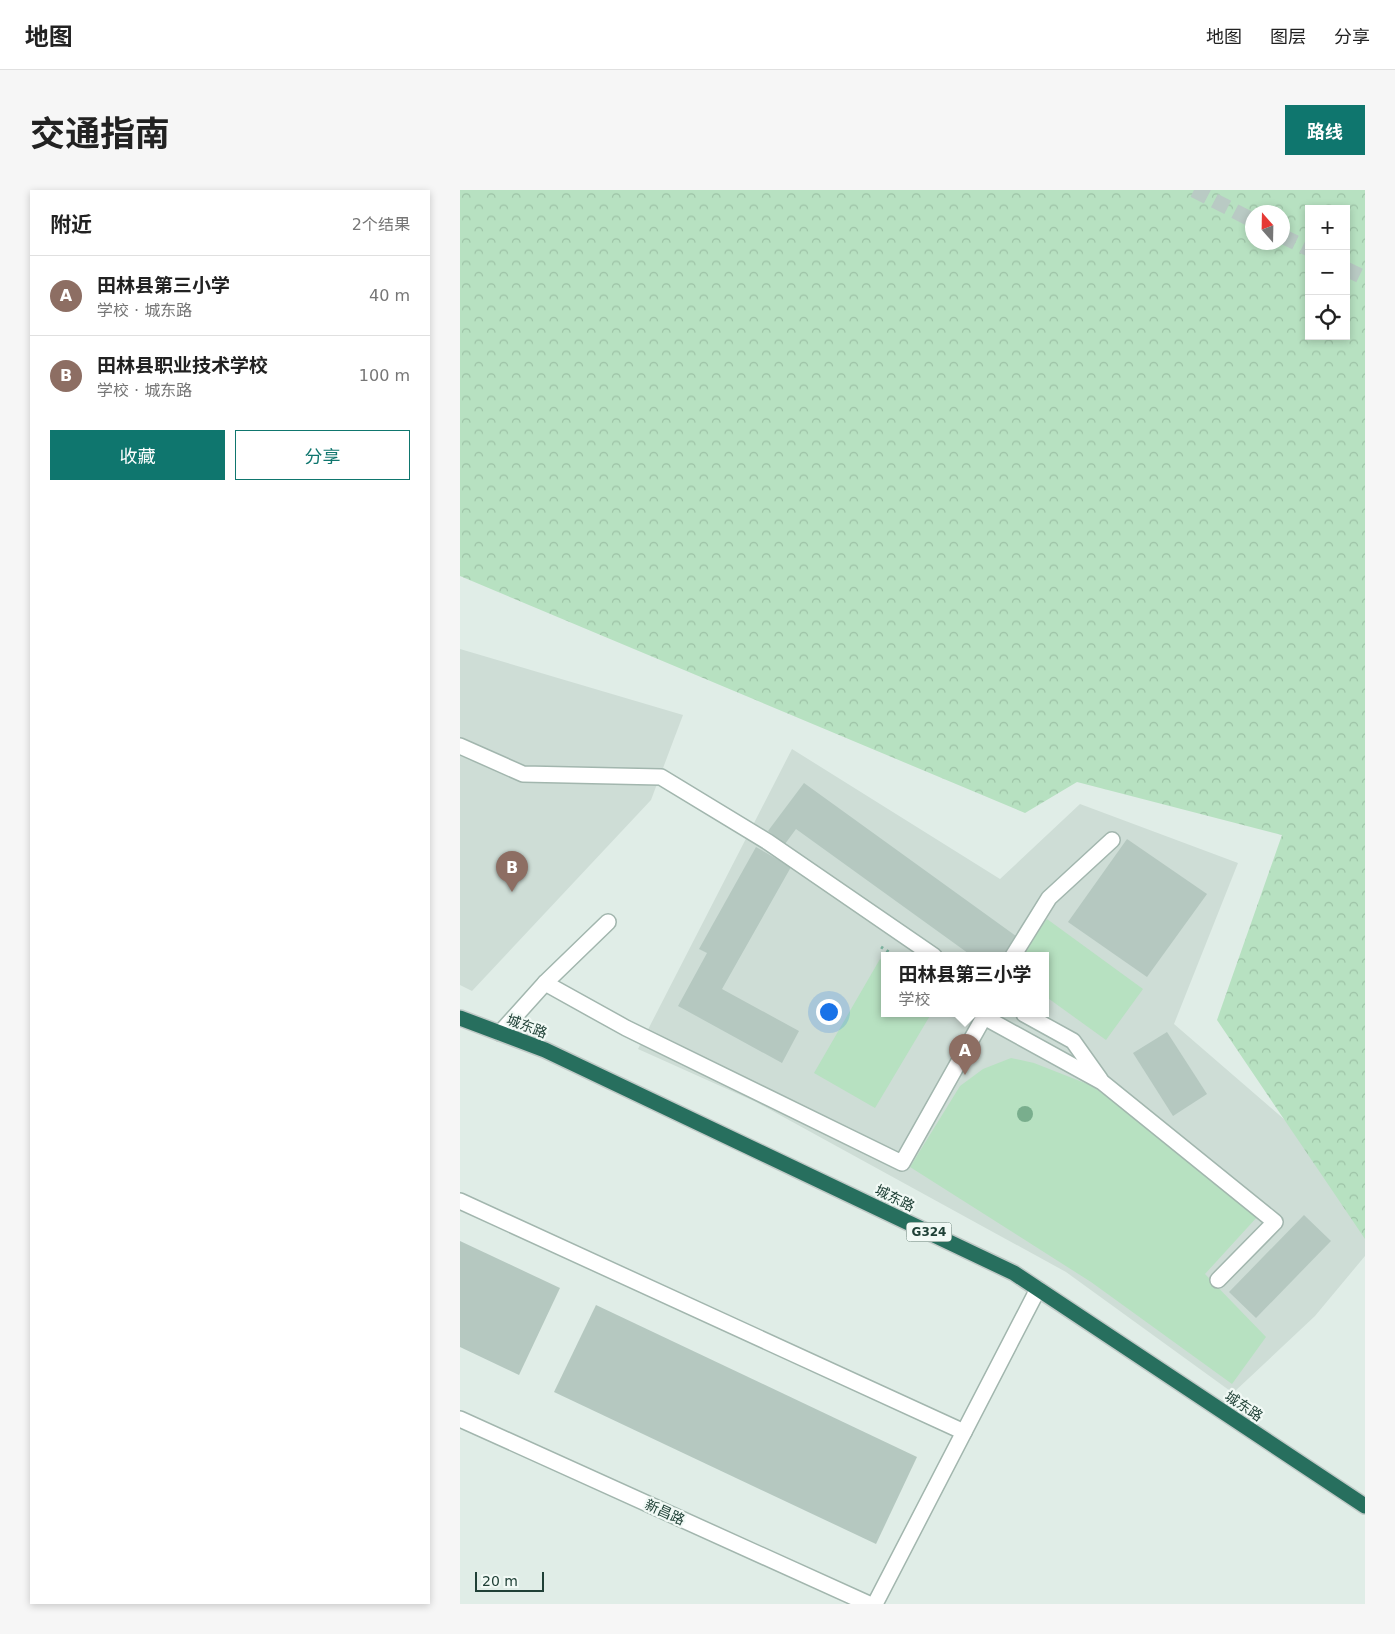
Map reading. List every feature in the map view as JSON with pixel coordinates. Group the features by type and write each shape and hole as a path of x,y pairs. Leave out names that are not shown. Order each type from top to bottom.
{"highway":[{"name":"城东路","path":"460,1018 545,1050 1014,1273 1365,1506"}],"street":[{"path":"460,746 523,774 661,777 768,842 928,952"},
{"path":"1015,952 1049,898 1112,840"},
{"path":"500,1032 545,983 608,922"},
{"path":"545,983 626,1028 902,1163 984,1017 1102,1082 1274,1222 1218,1280"},
{"path":"1029,1017 1073,1041 1102,1082"},
{"path":"460,1201 964,1432"},
{"path":"876,1604 1038,1289"},
{"name":"新昌路","path":"460,1419 869,1604"}],"path":[{"path":"881,947 889,952"}],"shaded area":[{"path":"460,649 683,715 651,800 472,991 460,985"},
{"path":"792,749 1000,879 1080,804 1238,863 1174,1024 1365,1189 1365,1256 1315,1316 1233,1393 1066,1272 756,1102 638,1049"}],"green space":[{"path":"460,190 1365,190 1365,1239 1217,1020 1282,835 1077,782 1025,813 460,576"},
{"path":"1047,919 1143,989 1106,1040 1049,999 1049,952 1022,952"},
{"path":"880,959 881,1017 929,1017 875,1108 814,1073"},
{"path":"1011,1058 1034,1063 1090,1085 1128,1110 1258,1216 1205,1274 1266,1337 1232,1384 1091,1282 910,1167 960,1086 983,1069"}],"building":[{"path":"804,783 1020,939 1010,952 966,952 796,829 785,844 768,831"},
{"path":"1127,839 1207,894 1147,977 1068,922"},
{"path":"756,847 791,867 722,989 799,1031 782,1063 678,1006 707,953 699,949"},
{"path":"1167,1032 1207,1094 1173,1116 1133,1053"},
{"path":"1304,1215 1331,1241 1256,1318 1229,1292"},
{"path":"460,1241 560,1288 519,1375 460,1347"},
{"path":"596,1305 917,1457 876,1544 554,1392"}],"tunnel":[{"path":"1194,190 1245,216"},
{"path":"1290,240 1305,247"},
{"path":"1350,271 1365,278"}],"place":[{"name":"田林县职业技术学校","path":"512,892"},
{"name":"田林县第三小学","path":"965,1075"}]}
